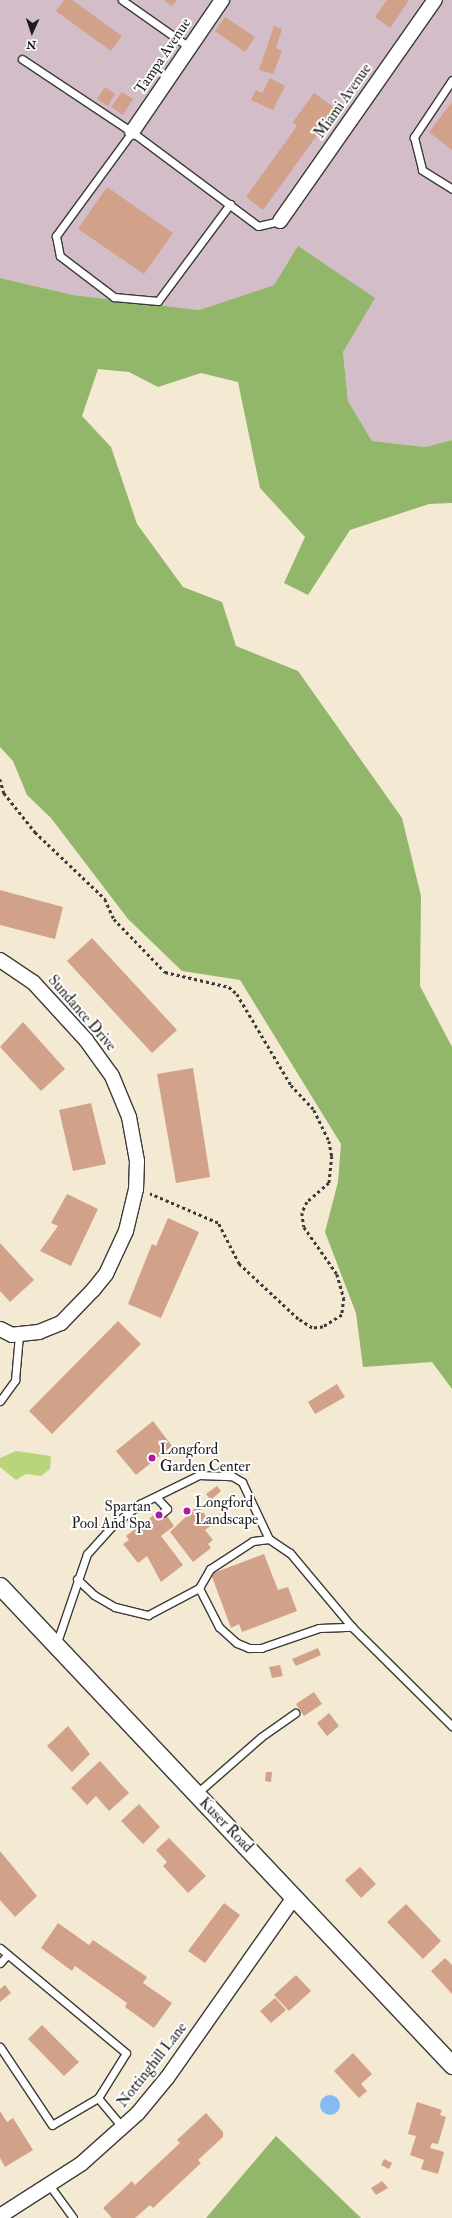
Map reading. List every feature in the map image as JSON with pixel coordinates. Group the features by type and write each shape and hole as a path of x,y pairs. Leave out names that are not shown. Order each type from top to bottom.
{"street":[{"name":"Tampa Avenue","path":"132,132 222,0"},
{"name":"Miami Avenue","path":"280,221 435,0"},
{"name":"Sundance Drive","path":"0,960 33,982 86,1040 108,1071 123,1099 137,1161 136,1189 126,1231 106,1274 61,1323 39,1332 19,1335 0,1329"},
{"name":"Kuser Road","path":"0,1586 55,1647 452,2065"},
{"name":"Nottinghill Lane","path":"0,2216 50,2186 123,2128 167,2078 294,1897"}],"lane":[{"path":"122,0 189,48"},
{"path":"22,59 132,132 258,226 280,221"},
{"path":"452,80 414,136 422,170 452,189"},
{"path":"132,132 56,236 60,256 114,297 158,301 230,204"},
{"path":"0,1401 15,1380 19,1335"},
{"path":"55,1647 87,1554 114,1524 156,1497 199,1475 232,1476 242,1482 269,1539 290,1553 352,1627 452,1726"},
{"path":"156,1497 167,1509 162,1513"},
{"path":"78,1579 111,1605 148,1615 199,1588 210,1569 253,1541 269,1539"},
{"path":"199,1588 219,1627 237,1643 250,1648 261,1648 319,1628 352,1627"},
{"path":"196,1794 261,1737 296,1713"},
{"path":"0,1948 126,2053 98,2098 52,2125 0,2047"},
{"path":"0,1963 7,1955"},
{"path":"98,2098 123,2128"},
{"path":"50,2186 73,2218"}],"path":[{"path":"0,779 4,793 35,832 105,899 114,919 165,972 229,988 237,994 291,1085 314,1110 329,1141 332,1156 329,1183 307,1202 302,1214 304,1227 337,1274 344,1298 342,1315 323,1327 312,1328 298,1319 239,1264 218,1223 148,1193"}],"shaded area":[{"path":"0,0 452,0 452,440 425,447 372,441 348,401 343,352 374,298 298,247 274,285 199,310 73,295 0,278"}],"green space":[{"path":"298,246 375,298 343,352 348,401 372,441 425,447 452,440 452,503 429,504 350,530 308,595 284,583 305,537 260,488 238,382 201,373 158,387 129,372 98,369 82,416 111,447 137,524 183,587 222,602 236,646 298,671 402,818 421,896 420,986 452,1047 452,1389 432,1362 363,1367 356,1313 325,1232 338,1182 341,1144 240,980 182,971 128,919 51,818 27,795 13,761 0,747 0,278 73,295 199,310 274,285"},
{"path":"16,1451 51,1456 50,1469 41,1476 26,1474 16,1480 0,1467 0,1458"},
{"path":"276,2136 361,2218 206,2218"}],"water":[{"path":"330,2095 337,2098 340,2105 337,2112 330,2115 323,2112 320,2105 323,2098"}],"building":[{"path":"64,0 72,0 122,36 111,51 56,11"},
{"path":"164,0 177,0 172,6"},
{"path":"387,0 409,0 390,28 375,17"},
{"path":"225,17 255,37 245,52 215,31"},
{"path":"274,26 282,29 276,48 282,51 273,74 259,70"},
{"path":"270,78 285,86 273,110 251,100 256,90 262,93"},
{"path":"105,87 115,94 108,106 97,99"},
{"path":"122,92 133,99 123,115 111,107"},
{"path":"314,93 336,109 263,210 246,197 297,126 293,122"},
{"path":"452,102 452,150 429,132"},
{"path":"107,187 173,233 144,274 78,229"},
{"path":"0,890 63,907 55,939 0,925"},
{"path":"92,938 177,1030 152,1053 67,961"},
{"path":"23,1022 65,1069 41,1091 0,1047"},
{"path":"193,1068 210,1177 176,1183 157,1074"},
{"path":"91,1103 106,1164 73,1171 59,1110"},
{"path":"67,1194 98,1209 71,1266 40,1251 58,1226 51,1223"},
{"path":"168,1218 199,1232 161,1318 128,1304 152,1244 156,1246"},
{"path":"0,1243 34,1280 10,1302 0,1291"},
{"path":"118,1321 141,1344 52,1434 29,1411"},
{"path":"337,1384 345,1397 315,1414 308,1402"},
{"path":"153,1421 172,1446 136,1475 116,1451"},
{"path":"217,1486 221,1491 211,1500 206,1494"},
{"path":"198,1505 212,1525 205,1530 213,1540 208,1544 211,1548 193,1562 170,1532"},
{"path":"158,1512 161,1517 165,1513 174,1526 161,1536 183,1565 161,1582 147,1556 138,1563 123,1544 129,1540 126,1536"},
{"path":"264,1554 278,1590 288,1587 297,1611 242,1632 239,1624 231,1628 211,1574"},
{"path":"318,1648 321,1655 296,1666 292,1659"},
{"path":"280,1665 283,1676 272,1678 269,1667"},
{"path":"314,1692 322,1704 304,1716 296,1704"},
{"path":"329,1713 339,1726 327,1736 317,1723"},
{"path":"68,1726 90,1754 72,1772 47,1746"},
{"path":"100,1761 129,1793 109,1811 96,1796 87,1805 71,1788"},
{"path":"266,1772 272,1772 271,1782 265,1781"},
{"path":"139,1804 160,1827 143,1844 121,1821"},
{"path":"169,1838 206,1876 188,1893 163,1866 167,1862 156,1850"},
{"path":"0,1851 37,1896 15,1917 0,1900"},
{"path":"360,1867 376,1884 361,1898 345,1880"},
{"path":"224,1903 240,1915 205,1963 188,1951"},
{"path":"406,1904 441,1941 423,1959 387,1922"},
{"path":"58,1923 89,1945 93,1940 147,1977 143,1983 172,2003 154,2028 125,2007 127,2003 75,1966 72,1971 41,1948"},
{"path":"445,1958 452,1965 452,1994 431,1971"},
{"path":"296,1975 311,1991 289,2011 274,1995"},
{"path":"5,1985 11,1993 0,2002 0,1989"},
{"path":"275,1998 286,2010 271,2023 260,2011"},
{"path":"42,2025 79,2062 64,2076 28,2039"},
{"path":"353,2053 372,2074 361,2084 367,2091 359,2098 334,2071"},
{"path":"417,2102 442,2110 440,2115 446,2117 438,2144 432,2143 430,2148 444,2152 438,2174 421,2169 424,2160 410,2155 416,2136 408,2134"},
{"path":"0,2111 7,2122 13,2118 33,2150 5,2167 0,2158"},
{"path":"206,2113 223,2132 223,2137 198,2160 201,2163 153,2208 150,2205 135,2218 112,2218 103,2208 132,2181 135,2185 180,2143 177,2140"},
{"path":"384,2159 392,2163 389,2169 381,2165"},
{"path":"382,2181 388,2188 376,2195 371,2188"}],"place":[{"name":"Longford Garden Center","path":"152,1458"},
{"name":"Longford Landscape","path":"187,1511"},
{"name":"Spartan Pool And Spa","path":"159,1515"}]}
